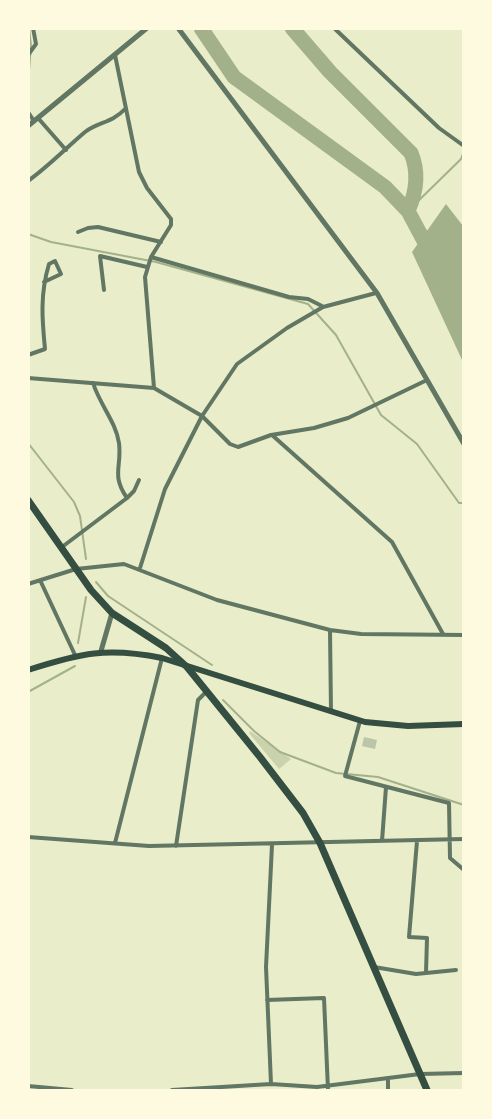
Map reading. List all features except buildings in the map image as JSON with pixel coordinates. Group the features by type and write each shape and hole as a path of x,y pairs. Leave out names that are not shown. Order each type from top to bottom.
{"highway":[{"path":"28,500 76,568 112,613 166,648 187,667 296,804 320,843 427,1090"}],"main road":[{"path":"28,670 75,655 101,651 129,651 162,658 360,721 408,726 464,724"}],"street":[{"path":"28,55 36,44 33,28"},
{"path":"28,126 147,28"},
{"path":"178,28 377,293 464,444"},
{"path":"334,28 439,128 464,146"},
{"path":"115,55 139,172 147,188 171,219 171,225 147,267 146,287 154,388"},
{"path":"28,181 88,130 116,119 126,109"},
{"path":"28,112 66,150"},
{"path":"78,232 98,227 161,242"},
{"path":"104,290 100,256 147,267"},
{"path":"151,257 289,297 308,299 323,307"},
{"path":"28,355 45,350 41,300 44,282 49,264 55,261 61,274 44,282"},
{"path":"140,568 165,489 202,417 237,364 287,328 323,307 377,293"},
{"path":"28,378 154,388 202,417 230,444 238,447 272,435 314,428 348,418 427,380"},
{"path":"93,383 103,409 117,434 120,458 116,477 127,498"},
{"path":"272,435 316,477 375,524 392,542 443,634"},
{"path":"62,547 127,498 134,491 139,480"},
{"path":"28,584 76,568 113,564 140,568 217,600 330,630 361,634 464,635"},
{"path":"40,580 75,655"},
{"path":"101,651 112,613"},
{"path":"330,630 331,713"},
{"path":"115,843 162,658"},
{"path":"176,846 198,700 206,692"},
{"path":"360,721 346,772 386,787 449,803 450,858 464,870"},
{"path":"382,841 386,787"},
{"path":"28,837 176,846 464,839"},
{"path":"417,841 409,937 427,938 426,973"},
{"path":"271,1084 266,967 272,845"},
{"path":"374,967 416,974 456,970"},
{"path":"267,1000 324,998 328,1088"},
{"path":"172,1090 231,1089 271,1084 300,1089 328,1088 420,1074 464,1073"},
{"path":"388,1078 388,1090"},
{"path":"360,1090 361,1082"},
{"path":"263,1085 263,1090"},
{"path":"28,1086 72,1090"}],"shaded area":[{"path":"446,204 463,226 463,362 412,252"},
{"path":"250,731 291,759 279,769 249,733"}],"waterway":[{"path":"28,82 31,46 29,28"},
{"path":"201,28 234,77 385,187 408,211 431,254"},
{"path":"292,28 330,72 411,153 416,182 408,211"},
{"path":"408,211 461,159 464,151"},
{"path":"28,234 51,242 156,262 308,304 336,335 381,415 417,444 459,503 464,503"},
{"path":"28,443 74,502 80,516 86,559"},
{"path":"96,582 108,596 212,665"},
{"path":"78,643 86,597"},
{"path":"28,692 75,666"},
{"path":"223,700 254,731 280,752 336,773 378,777 464,805"}]}
